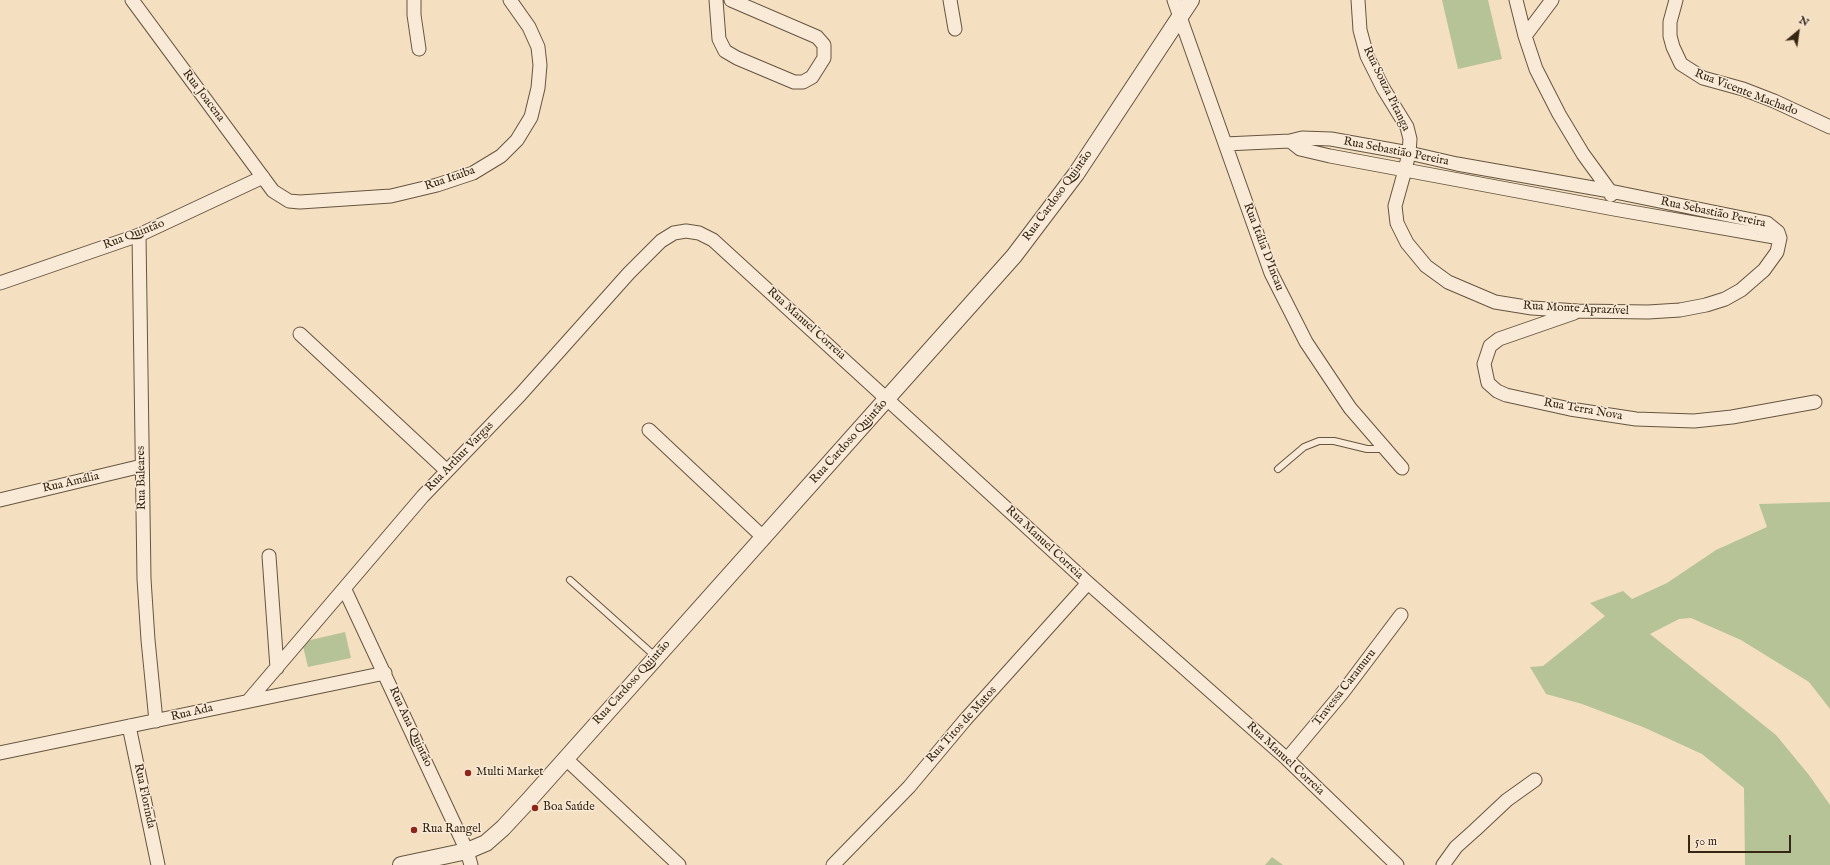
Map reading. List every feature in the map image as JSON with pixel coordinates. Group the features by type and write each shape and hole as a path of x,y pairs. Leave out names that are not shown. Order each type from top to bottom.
{"street":[{"name":"Rua Joacena","path":"132,0 273,191"},
{"path":"414,0 414,15 419,48"},
{"name":"Rua Itaiba","path":"273,191 289,201 300,202 391,196 437,185 473,173 501,156 517,140 531,116 538,88 540,65 538,47 529,27 510,0"},
{"path":"716,0 719,39 725,51 737,58 794,82 803,82 812,77 824,58 824,46 817,37 730,0"},
{"path":"950,0 955,29"},
{"name":"Rua Itália D'Incau","path":"1174,0 1271,273 1306,342 1350,408 1402,468"},
{"name":"Rua Cardoso Quintão","path":"400,865 469,858 503,828 764,538 1014,256 1076,174 1191,0"},
{"name":"Rua Souza Pitanga","path":"1358,0 1360,30 1367,56 1383,88 1406,127 1410,139 1409,154"},
{"path":"1516,0 1525,36 1536,69 1582,154 1610,191 1614,209"},
{"path":"1525,36 1552,0"},
{"name":"Rua Vicente Machado","path":"1676,0 1670,22 1670,36 1673,47 1681,64 1703,78 1743,89 1774,101 1830,127"},
{"name":"Rua Sebastião Pereira","path":"1225,144 1290,142 1302,138 1319,138 1610,191 1767,222 1774,227 1780,238 1614,209 1316,153 1300,149 1290,142"},
{"name":"Rua Monte Aprazível","path":"1409,154 1395,206 1397,223 1407,243 1426,266 1448,282 1495,302 1532,308 1578,311 1648,312 1680,310 1706,305 1725,299 1741,290 1764,270 1777,252 1780,238"},
{"name":"Rua Quintão","path":"0,283 139,235 263,177"},
{"name":"Rua Manuel Correia","path":"686,231 699,233 713,240 888,398 1088,583 1287,759 1397,865"},
{"name":"Rua Arthur Vargas","path":"248,700 345,590 423,496 520,394 629,273 660,241 674,233 686,231"},
{"name":"Rua Baleares","path":"139,235 144,579 156,721"},
{"name":"Rua Terra Nova","path":"1578,311 1499,339 1490,346 1484,364 1488,383 1496,391 1506,395 1636,419 1694,421 1732,417 1815,402"},
{"path":"300,334 447,471"},
{"path":"649,430 764,538"},
{"name":"Rua Amália","path":"0,500 142,466"},
{"path":"269,556 277,668"},
{"name":"Rua Titos de Matos","path":"833,865 909,787 965,720 1088,583"},
{"name":"Rua Ana Quintão","path":"345,590 385,673 469,858"},
{"name":"Travessa Caramuru","path":"1287,759 1343,692 1401,615"},
{"name":"Rua Ada","path":"0,753 156,721 248,700 385,673"},
{"name":"Rua Florinda","path":"129,726 158,865"},
{"path":"565,758 679,865"},
{"path":"1443,865 1456,847 1507,800 1535,780"}],"lane":[{"path":"1278,468 1304,447 1319,441 1334,441 1367,449 1385,449"},
{"path":"570,580 656,657"}],"green space":[{"path":"1442,0 1488,0 1502,59 1458,69"},
{"path":"1830,502 1830,709 1809,682 1741,640 1691,618 1679,619 1650,634 1776,735 1809,775 1830,805 1830,865 1745,865 1744,788 1702,754 1643,727 1582,704 1546,694 1530,667 1543,666 1605,616 1590,603 1623,591 1632,599 1667,583 1716,550 1767,527 1759,504"},
{"path":"345,632 351,658 308,667 302,642"},
{"path":"1272,857 1283,865 1265,865"}],"place":[{"name":"Multi Market","path":"468,773"},
{"name":"Boa Saúde","path":"535,808"},
{"name":"Rua Rangel","path":"414,830"}]}
